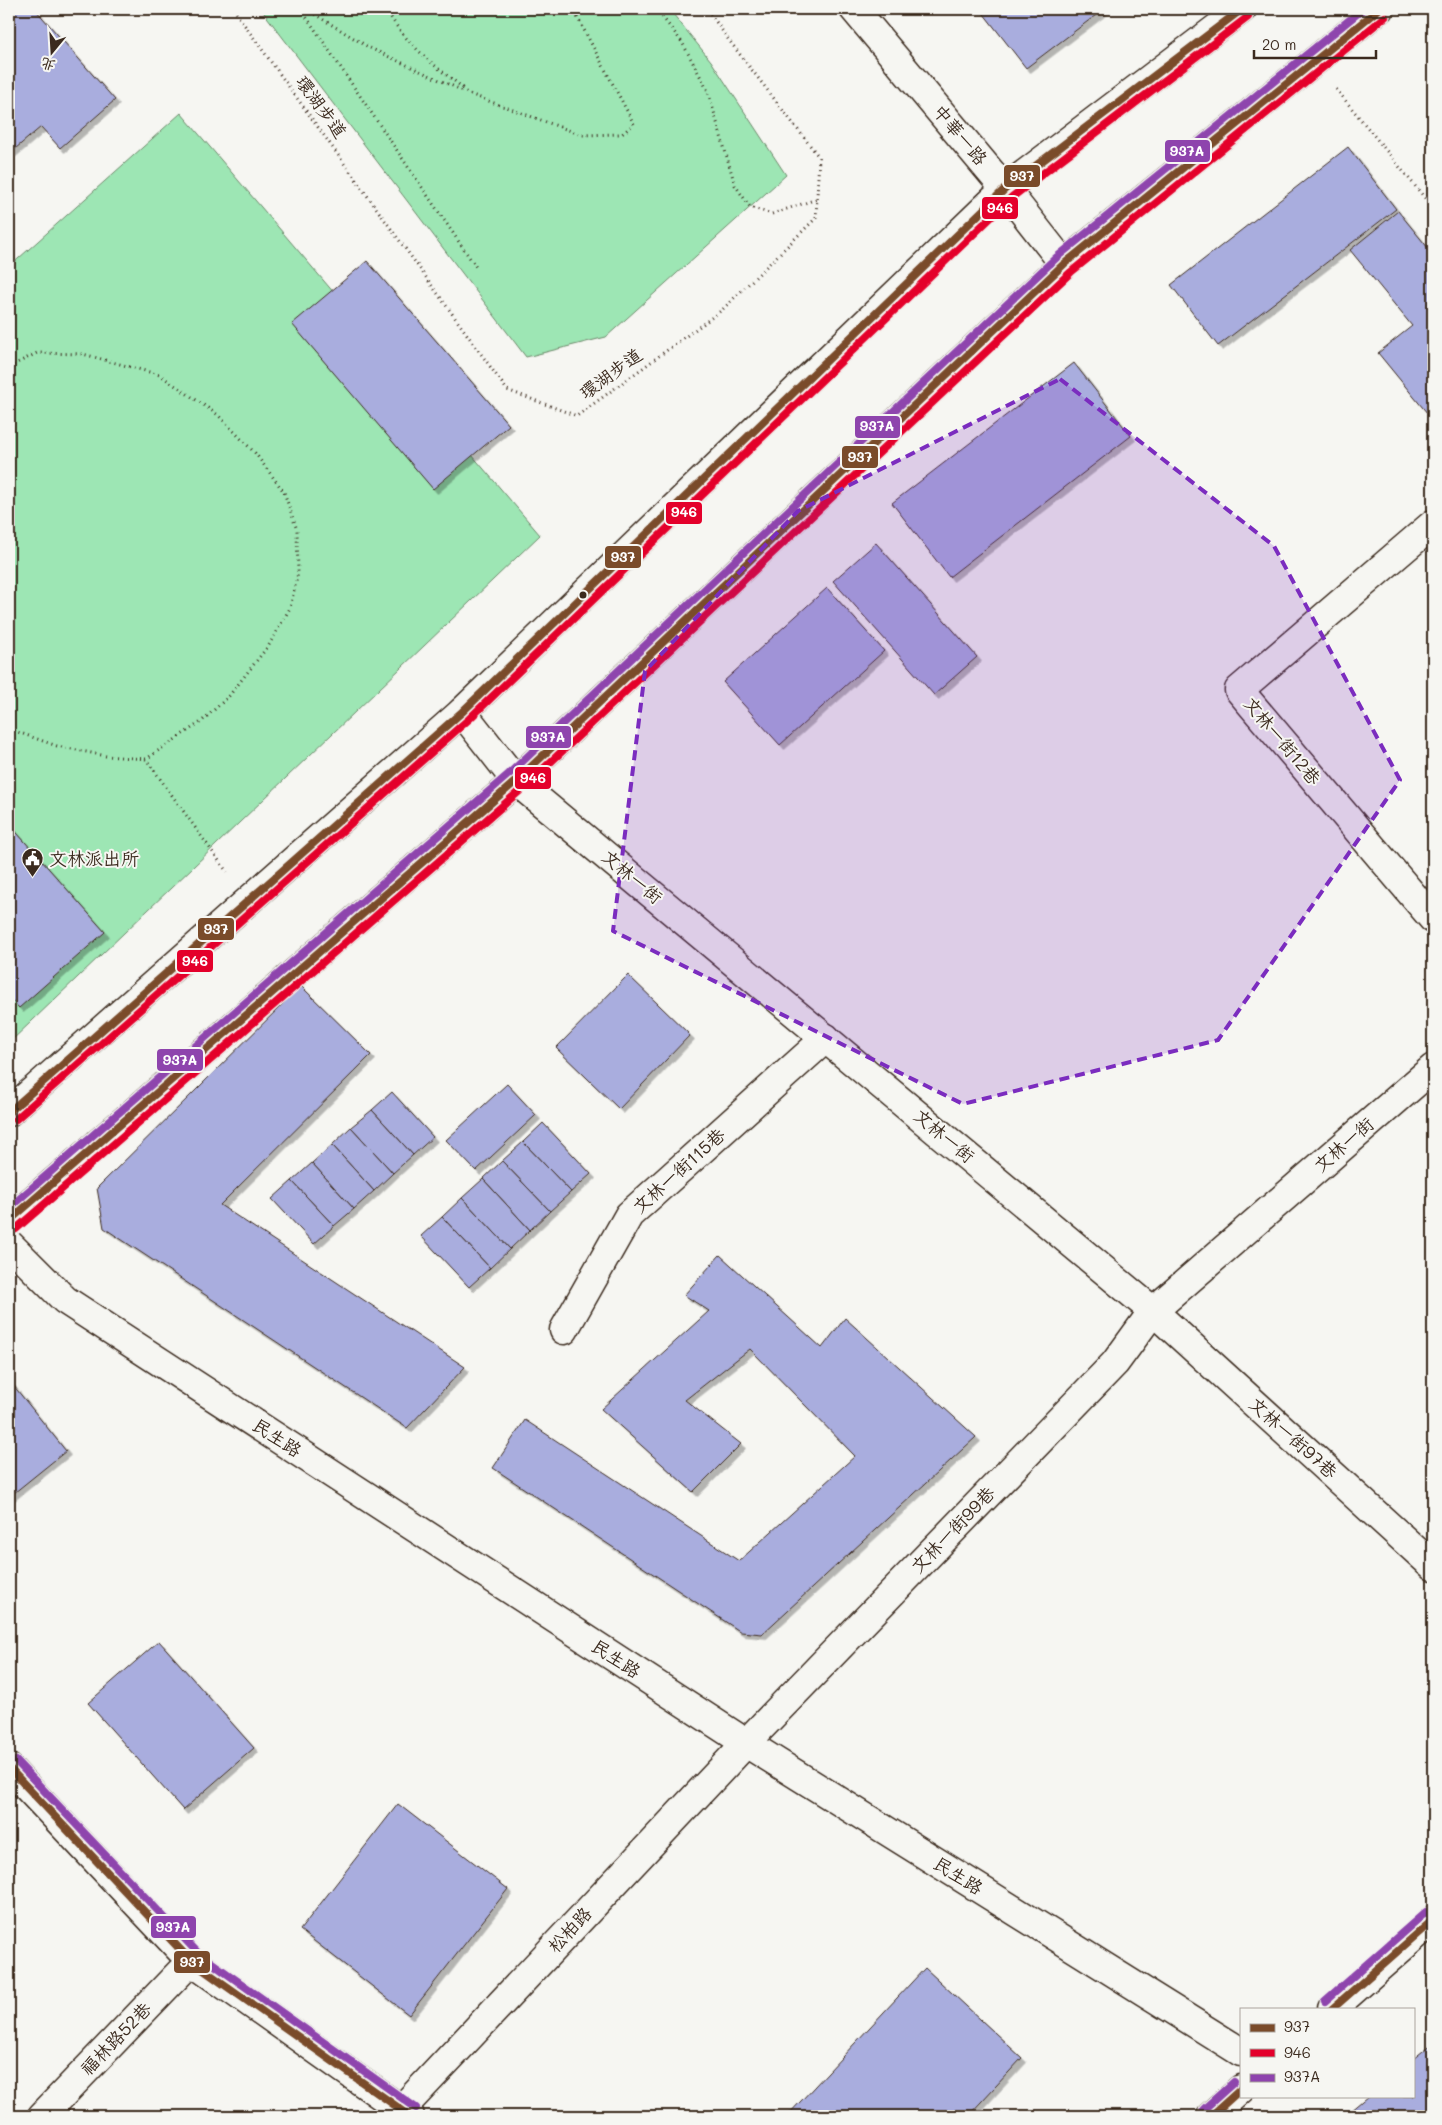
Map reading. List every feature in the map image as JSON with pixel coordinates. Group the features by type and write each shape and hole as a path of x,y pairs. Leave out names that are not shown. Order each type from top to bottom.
{"street":[{"name":"中華一路","path":"854,9 1005,189 1064,264"},
{"path":"9,1112 462,712 1005,189 1242,9"},
{"path":"9,1221 516,781 1064,264 1379,9"},
{"name":"文林一街12巷","path":"1433,524 1239,690 1433,919"},
{"name":"文林一街","path":"462,712 516,781 1153,1311 1433,1068"},
{"name":"文林一街115巷","path":"564,1330 629,1215 826,1038"},
{"name":"民生路","path":"9,1244 65,1300 746,1743 1240,2051"},
{"name":"文林一街97巷","path":"1153,1311 1433,1566"},
{"name":"文林一街99巷","path":"746,1743 1115,1362 1153,1311"},
{"name":"松柏路","path":"402,2114 746,1743"},
{"path":"9,1768 191,1961 402,2114"},
{"path":"1333,2008 1433,1920"},
{"name":"福林路52巷","path":"42,2116 191,1961"},
{"path":"1211,2116 1240,2090"}],"path":[{"name":"環湖步道","path":"233,9 506,390 577,416 722,310 816,218 819,156 707,9"},
{"path":"301,9 476,267"},
{"path":"306,9 370,48 472,95 582,135 622,134 634,124 573,9"},
{"path":"386,9 396,28 433,66 472,95"},
{"path":"656,9 682,42 708,91 735,185 750,208 772,214 817,199"},
{"path":"1314,62 1433,208"},
{"path":"9,367 37,353 82,354 160,374 218,415 255,454 284,492 298,530 298,574 290,608 269,646 229,696 201,722 146,759 106,756 57,746 9,729"},
{"path":"146,759 248,901"}],"highlighted area":[{"path":"1060,379 1274,546 1400,780 1218,1040 963,1104 613,931 645,671 798,511"}],"green space":[{"path":"261,9 669,9 711,61 786,175 606,337 526,357"},
{"path":"181,113 540,535 9,1043 9,267"}],"building":[{"path":"9,9 35,9 115,100 60,148 41,127 9,154"},
{"path":"980,9 1104,9 1026,68"},
{"path":"1348,147 1396,209 1218,346 1171,285"},
{"path":"1398,211 1433,254 1432,419 1378,353 1412,326 1350,250"},
{"path":"367,261 509,425 433,489 292,324"},
{"path":"1074,363 1131,436 949,577 892,503"},
{"path":"876,543 977,657 934,695 833,581"},
{"path":"827,588 884,651 780,745 723,682"},
{"name":"文林派出所","path":"9,824 105,932 19,1008 9,997"},
{"path":"628,975 690,1035 619,1109 556,1048"},
{"path":"301,986 371,1055 220,1205 465,1367 407,1428 104,1228 97,1188"},
{"path":"507,1084 536,1115 476,1171 446,1140"},
{"path":"392,1092 433,1137 413,1155 372,1110"},
{"path":"372,1110 413,1155 393,1173 351,1127"},
{"path":"543,1123 591,1174 571,1192 523,1142"},
{"path":"351,1127 393,1173 374,1191 332,1145"},
{"path":"523,1142 571,1192 550,1211 502,1161"},
{"path":"332,1145 374,1191 354,1209 312,1163"},
{"path":"502,1161 550,1211 530,1230 483,1179"},
{"path":"312,1163 354,1209 334,1226 292,1181"},
{"path":"483,1179 530,1230 510,1249 462,1198"},
{"path":"292,1181 334,1226 314,1244 272,1199"},
{"path":"462,1198 510,1249 490,1268 442,1217"},
{"path":"442,1217 490,1268 469,1287 421,1236"},
{"path":"720,1255 822,1348 845,1318 976,1437 762,1634 741,1632 493,1468 525,1420 739,1561 855,1456 750,1349 685,1400 741,1444 693,1492 601,1409 709,1311 684,1295"},
{"path":"9,1380 66,1451 9,1497"},
{"path":"159,1641 254,1748 183,1810 88,1703"},
{"path":"398,1804 508,1889 409,2015 300,1930"},
{"path":"925,1968 1022,2058 968,2116 787,2116"},
{"path":"1433,2043 1433,2116 1344,2116 1366,2098 1414,2098 1414,2058"}],"transit line":[{"name":"937","path":"9,1112 462,712 1005,189 1242,9"},
{"name":"937A","path":"9,1208 509,774 1057,257 1363,9"},
{"name":"937","path":"9,1221 516,781 1064,264 1379,9"},
{"name":"946","path":"16,1119 469,719 1012,197 1248,17"},
{"name":"946","path":"16,1229 523,788 1071,272 1385,17"},
{"name":"937A","path":"16,1761 198,1953 416,2108"},
{"name":"937","path":"9,1768 191,1961 410,2116"},
{"name":"937A","path":"1325,2001 1426,1912"},
{"name":"937","path":"1333,2008 1433,1920"},
{"name":"937A","path":"1204,2109 1234,2082"},
{"name":"937","path":"1211,2116 1240,2090"}],"place":[{"name":"文林派出所","path":"33,878"}]}
